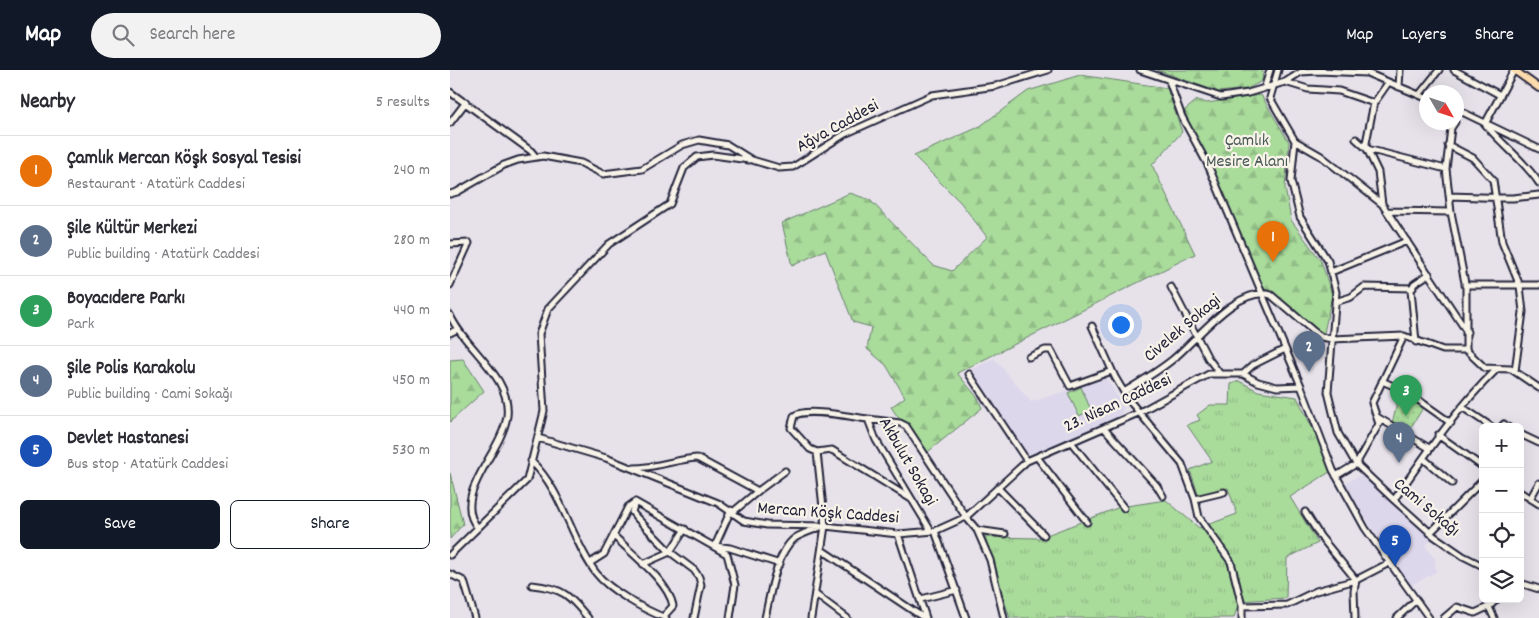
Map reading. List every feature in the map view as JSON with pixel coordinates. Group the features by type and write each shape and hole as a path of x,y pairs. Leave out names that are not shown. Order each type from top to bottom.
{"main road":[{"path":"1514,70 1539,88"}],"street":[{"name":"Ağva Caddesi","path":"450,194 457,192 504,165 536,157 581,163 603,174 642,169 682,145 699,140 728,145 752,160 779,168 793,167 845,134 932,95 996,86 1048,70"},
{"path":"1140,70 1221,97 1248,93 1265,86 1285,82 1301,72 1366,71 1388,83 1419,95"},
{"path":"1265,86 1270,70"},
{"path":"1278,70 1276,84 1270,98 1295,141 1321,156 1382,204 1467,332"},
{"path":"1399,87 1400,70"},
{"path":"1427,85 1439,70"},
{"path":"1454,70 1500,95"},
{"path":"1485,124 1514,70"},
{"path":"1169,81 1182,117 1208,165 1301,386 1336,476 1365,528 1428,618"},
{"path":"1285,82 1308,89 1339,91 1374,103"},
{"path":"1382,204 1378,172 1367,149 1374,103 1388,83"},
{"path":"450,92 531,151 536,157"},
{"path":"450,123 466,102"},
{"path":"1464,114 1539,148"},
{"path":"1485,124 1494,135 1529,167 1539,183"},
{"path":"1451,130 1446,170 1451,212 1465,285 1466,350"},
{"path":"1356,140 1367,149 1446,170"},
{"name":"Cami Sokağı","path":"1295,141 1291,181 1300,217 1328,261 1336,292 1328,392 1338,433 1356,464 1394,500 1430,533 1463,556 1479,564"},
{"path":"1448,145 1473,158 1486,169 1493,180 1502,242 1520,286 1523,312 1515,372"},
{"path":"450,555 527,480 544,411 539,334 548,309 609,244 670,204 684,168 697,157 713,155 752,160"},
{"path":"1449,196 1513,198 1539,195"},
{"path":"1387,211 1451,212"},
{"path":"1331,272 1407,241"},
{"path":"450,244 469,243 450,285"},
{"path":"1335,302 1350,297 1364,287 1412,288 1429,274"},
{"path":"1465,285 1539,285"},
{"path":"1171,287 1198,335 1208,358 1220,374"},
{"path":"1412,288 1416,342"},
{"path":"1261,292 1271,295 1316,334 1332,339 1404,336 1416,342 1443,350 1466,350 1485,368 1496,370 1511,369 1539,388"},
{"name":"Civelek Sokagi","path":"1124,392 1172,360 1238,301 1251,294 1261,292"},
{"path":"450,315 458,329 481,356 503,391 507,403 505,424 499,441 478,471 467,492 468,513 478,528"},
{"path":"1092,326 1112,371 1124,392 1138,413 1177,456 1195,499 1199,517 1231,562 1242,606 1242,618"},
{"path":"450,333 458,329"},
{"path":"1336,476 1356,464 1379,424 1372,403 1404,336"},
{"path":"1243,374 1253,365 1285,349"},
{"path":"1029,357 1045,350 1051,350 1070,386 1112,371"},
{"path":"1394,500 1424,459 1438,435 1451,423 1470,396 1496,370"},
{"path":"969,374 1026,461"},
{"name":"23. Nisan Caddesi","path":"966,517 1026,461 1105,429 1209,374 1243,374 1258,382 1277,387 1301,386"},
{"path":"1382,381 1407,392 1451,423"},
{"path":"1462,407 1486,423"},
{"name":"Akbulut Sokagi","path":"817,452 810,448 791,428 794,416 799,412 868,419 876,440 911,499 933,531 957,590 966,618"},
{"path":"1377,417 1429,448"},
{"path":"868,419 900,423 906,426 966,517 977,530 990,560 1004,618"},
{"path":"1105,429 1157,486 1163,496"},
{"path":"1438,435 1479,464"},
{"path":"1524,436 1539,443"},
{"name":"Mercan Köşk Caddesi","path":"538,438 606,458 732,511 744,521 767,525 825,526 898,534 933,531 966,517"},
{"path":"1071,442 1124,508"},
{"path":"810,618 825,526 817,452 832,450 911,499"},
{"path":"1037,457 1087,522"},
{"path":"630,468 661,466 697,458 758,491"},
{"path":"1424,459 1452,483"},
{"path":"531,461 547,477 597,574 648,612 665,618 673,606 671,597 643,564 614,536"},
{"path":"715,546 732,511 785,470"},
{"path":"1430,533 1479,484"},
{"path":"1530,499 1539,484"},
{"path":"998,488 1044,535"},
{"path":"1195,499 1224,492"},
{"path":"1524,495 1539,504"},
{"path":"590,563 604,554 628,506 635,502"},
{"path":"635,502 727,554 735,585 730,618"},
{"path":"635,502 632,512 636,517 670,552 694,570 699,577 701,585 694,618"},
{"path":"1305,512 1320,536 1356,580 1354,591 1356,618"},
{"path":"765,618 775,573 794,539 825,526"},
{"path":"643,564 670,552 685,529"},
{"path":"977,530 1005,534"},
{"path":"898,534 921,599 925,618"},
{"path":"715,546 730,548 780,564"},
{"path":"822,550 925,618"},
{"path":"1242,606 1288,605 1316,591 1356,580 1389,563"},
{"path":"450,574 464,581 475,618"},
{"path":"532,584 551,586 566,592 588,618"},
{"path":"1524,584 1539,589"},
{"path":"921,599 957,590"},
{"path":"815,594 847,618"},
{"path":"1397,618 1415,601"},
{"path":"1444,618 1457,607 1475,613 1489,607 1493,603"},
{"path":"1489,607 1494,618"}],"shaded area":[{"path":"994,358 1031,402 1106,378 1124,407 1120,415 1028,459 965,373"},
{"path":"1361,475 1432,539 1425,546 1435,559 1436,572 1410,586 1345,483"}],"green space":[{"path":"1157,70 1263,70 1262,81 1247,89 1218,92"},
{"path":"1080,75 1167,88 1182,132 1152,165 1195,254 957,373 978,398 982,408 924,455 891,407 905,397 886,365 867,349 871,327 853,322 825,250 792,266 782,223 850,193 870,200 933,265 952,271 987,237 961,203 914,156 979,127 1028,91"},
{"name":"Çamlık Mesire Alanı","path":"1261,95 1289,142 1285,188 1291,220 1321,261 1332,295 1324,333 1272,291 1261,289 1184,111 1197,100 1207,103"},
{"path":"463,359 484,391 450,422 450,360"},
{"path":"1239,381 1258,391 1297,397 1333,470 1290,497 1318,543 1287,558 1286,598 1239,601 1234,618 1010,618 983,537 1039,538 1120,507 1166,500 1199,528 1237,514 1228,488 1199,496 1190,470 1212,461 1187,425 1200,420 1197,415 1210,405 1230,405 1231,384"},
{"path":"1081,387 1091,410 1079,416 1068,393"},
{"path":"1400,392 1423,408 1408,432 1392,423"},
{"path":"450,473 463,524 450,539"}],"place":[{"name":"Çamlık Mercan Köşk Sosyal Tesisi","path":"1273,262"},
{"name":"Şile Kültür Merkezi","path":"1309,372"},
{"name":"Boyacıdere Parkı","path":"1406,416"},
{"name":"Şile Polis Karakolu","path":"1399,463"},
{"name":"Devlet Hastanesi","path":"1395,566"}]}
